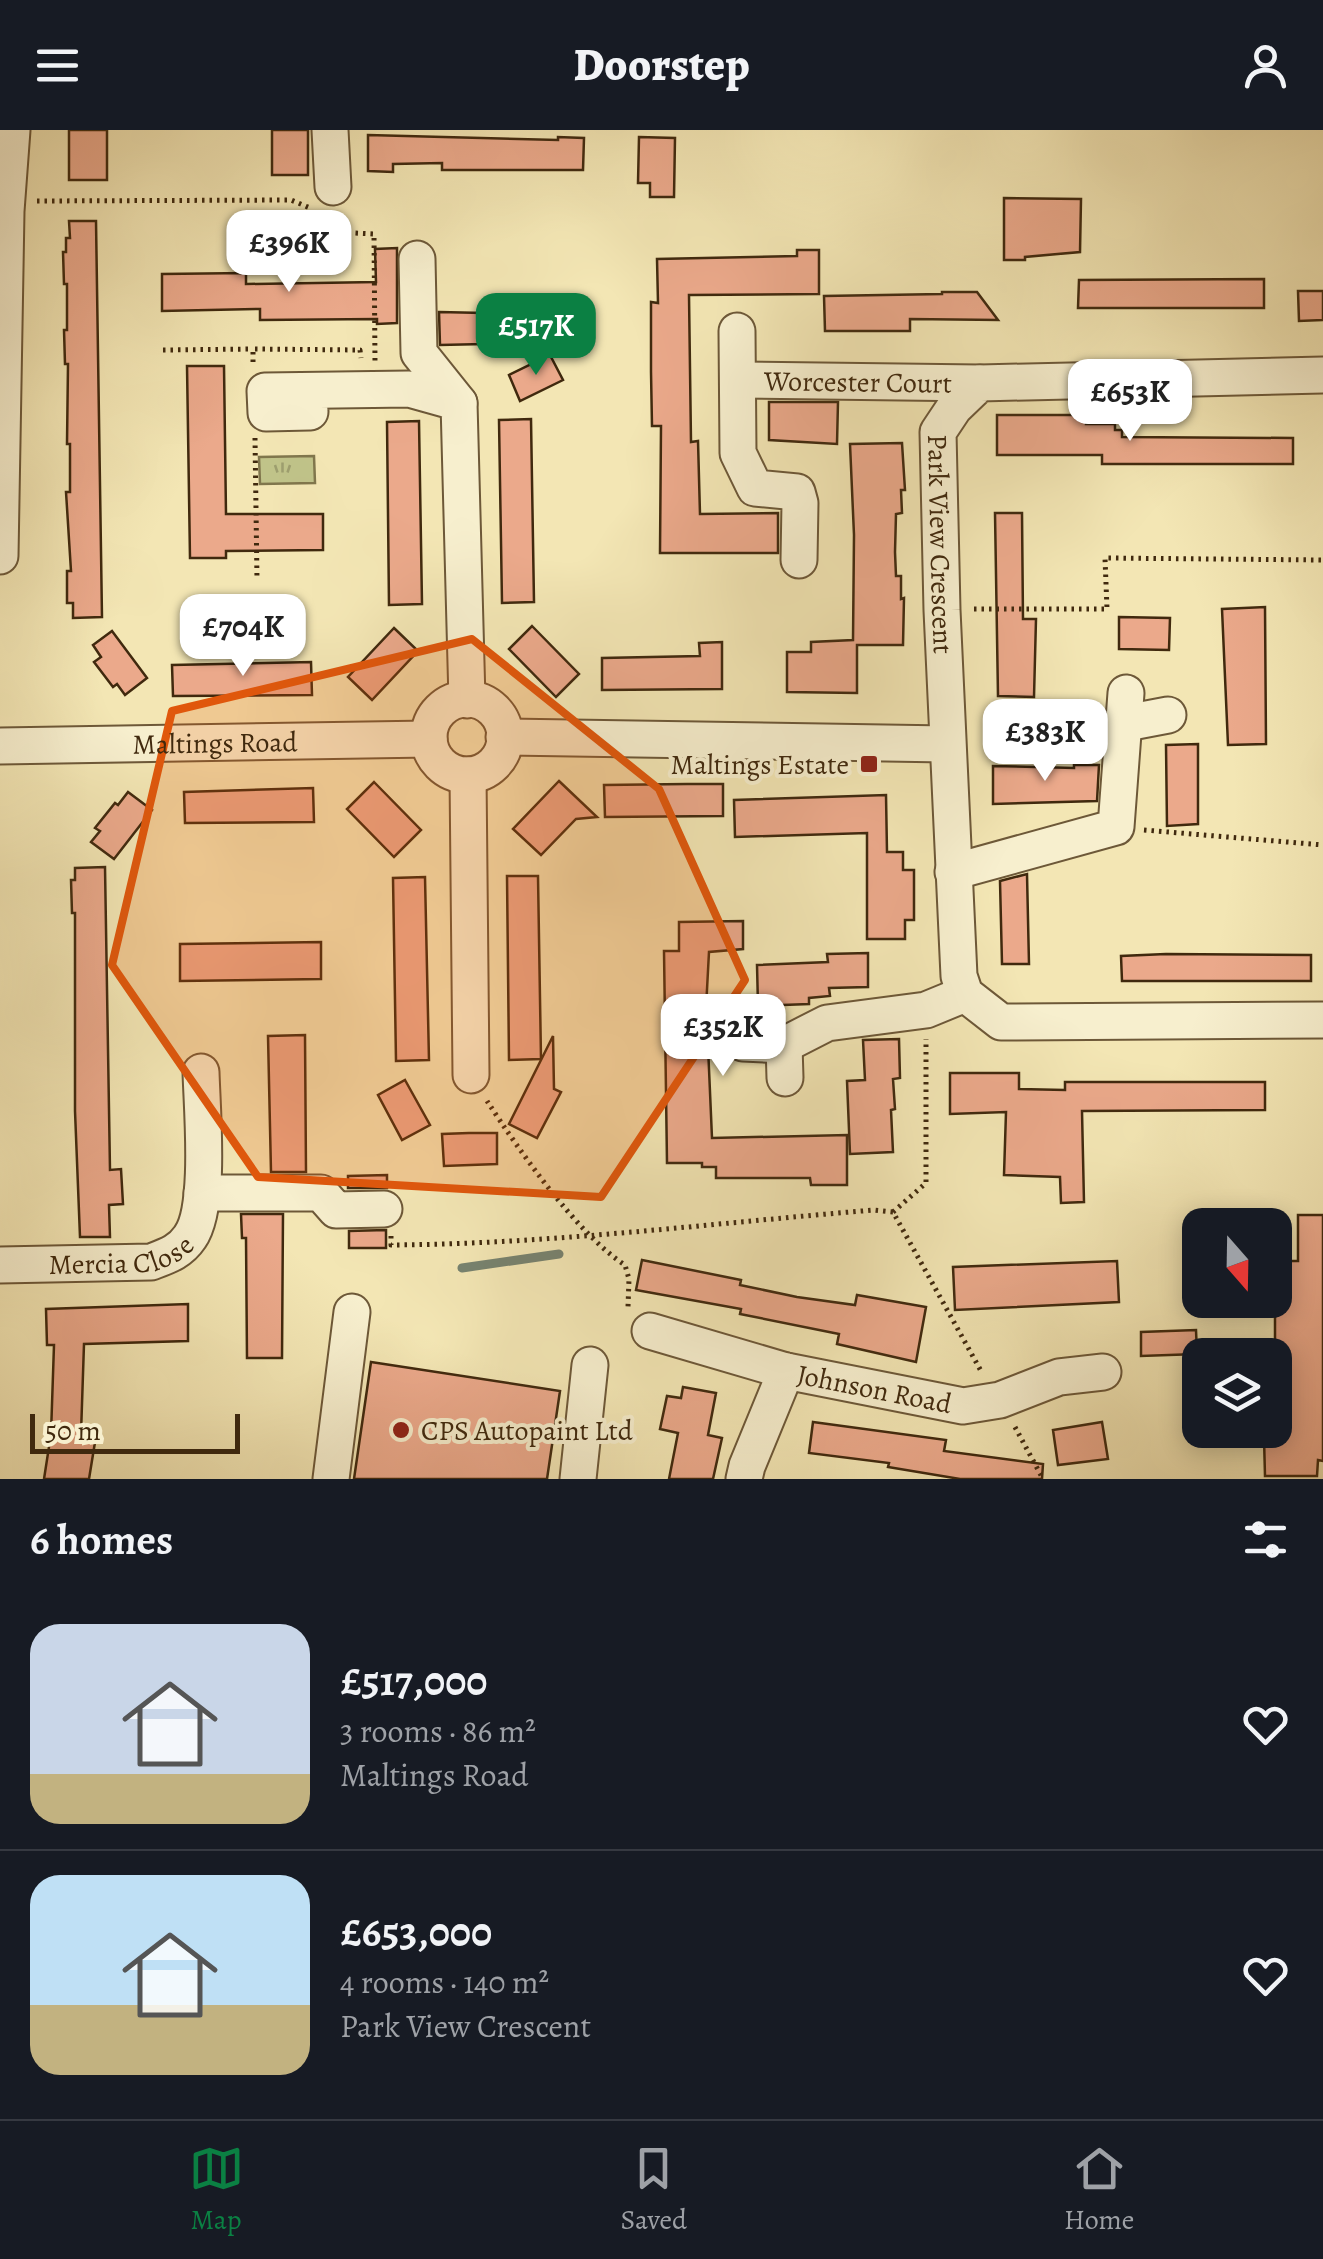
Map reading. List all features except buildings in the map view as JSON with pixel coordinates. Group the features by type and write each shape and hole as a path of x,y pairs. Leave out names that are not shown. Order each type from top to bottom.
{"street":[{"path":"0,556 6,211 12,130"},
{"path":"330,130 330,200"},
{"path":"417,259 419,353 460,403 467,700"},
{"name":"Worcester Court","path":"736,331 738,453 755,488 797,492 799,560"},
{"path":"980,383 1323,375"},
{"name":"Worcester Court","path":"738,380 980,383"},
{"name":"Park View Crescent","path":"965,994 959,976 953,872 938,432 954,408 980,383"},
{"path":"309,391 408,389 460,403"},
{"path":"467,700 486,704 504,728 494,764 468,775 441,765 429,739 439,711 467,700"},
{"path":"953,872 1116,827 1126,708 1168,715"},
{"path":"504,737 947,744"},
{"name":"Maltings Road","path":"0,746 429,739"},
{"path":"468,775 479,1088"},
{"path":"744,1043 784,1061 827,1023 926,1010 965,994 1001,1022 1323,1020"},
{"name":"Mercia Close","path":"0,1266 151,1262 172,1254 189,1239 197,1224 202,1193 202,1072"},
{"path":"202,1193 320,1193 336,1210 384,1210"},
{"path":"331,1479 352,1312"},
{"name":"Johnson Road","path":"650,1330 786,1372 963,1406 1000,1400 1060,1376 1103,1372"},
{"path":"578,1479 590,1366"},
{"path":"744,1479 786,1372"}],"path":[{"path":"24,201 330,200 334,232 374,234 375,345"},
{"path":"164,350 253,349"},
{"path":"942,610 1107,609 1105,558 1323,560"},
{"path":"1116,827 1323,845"},
{"path":"384,1210 391,1245 479,1245 874,1210 893,1212 926,1183 926,1010"},
{"path":"479,1088 565,1207 592,1234"},
{"path":"893,1212 1043,1479"}],"highlighted area":[{"path":"472,639 659,789 745,980 601,1197 258,1177 112,965 172,711"}],"green space":[{"path":"314,456 315,483 260,484 259,457"}],"waterway":[{"path":"462,1268 559,1254"}],"place":[{"name":"Maltings Estate","path":"869,764"},
{"name":"CPS Autopaint Ltd","path":"401,1430"}]}
